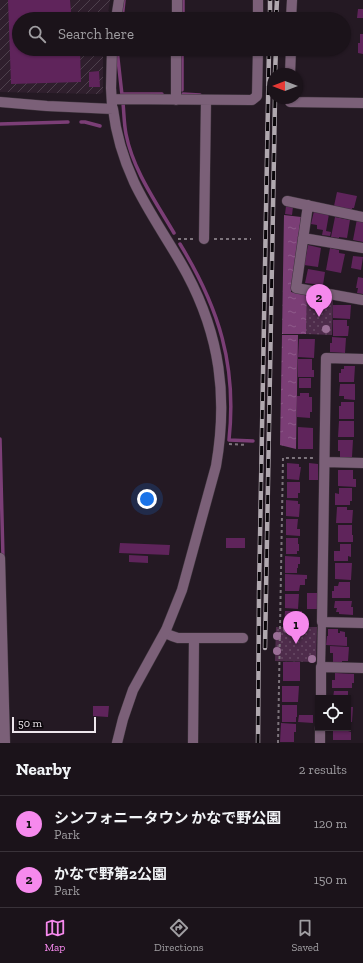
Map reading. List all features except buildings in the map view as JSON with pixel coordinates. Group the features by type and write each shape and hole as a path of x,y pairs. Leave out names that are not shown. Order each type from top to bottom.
{"street":[{"path":"117,12 119,0"},
{"path":"177,0 177,12"},
{"path":"258,0 258,12"},
{"path":"291,12 292,0"},
{"path":"112,56 112,104 122,153 140,195 187,274 200,301 215,347 220,381 222,415 216,466 182,590 165,633 133,690 117,743"},
{"path":"176,56 176,100"},
{"path":"0,102 47,106 176,100 252,100 257,96 258,56"},
{"path":"290,68 291,56"},
{"path":"204,239 206,100"},
{"path":"303,102 363,103"},
{"path":"287,201 363,216"},
{"path":"308,205 296,288 363,300"},
{"path":"303,238 363,248"},
{"path":"320,695 326,358 363,359"},
{"path":"325,460 363,462"},
{"path":"0,558 5,743"},
{"path":"322,622 363,623"},
{"path":"165,633 175,637 243,638"},
{"path":"193,743 194,638"},
{"path":"321,667 363,668"},
{"path":"320,731 320,743"}],"path":[{"path":"219,443 246,445"},
{"path":"278,743 283,458 325,460"}],"shaded area":[{"path":"0,0 110,0 108,12 12,12 12,56 103,56 103,92 100,94 0,92"},
{"path":"307,295 333,300 332,335 306,334"},
{"path":"276,627 317,627 316,662 275,661"}],"water":[{"path":"284,215 301,217 291,292 307,295 306,334 282,334"},
{"path":"282,335 298,335 296,449 280,445"}],"waterway":[{"path":"123,12 124,0"},
{"path":"183,0 183,12"},
{"path":"118,56 122,95"},
{"path":"182,56 182,90"},
{"path":"122,94 162,94"},
{"path":"183,94 200,95"},
{"path":"123,103 126,134 134,160 146,185 174,233"},
{"path":"0,124 68,122"},
{"path":"81,122 100,126"},
{"path":"180,244 205,291 215,314 222,338 230,387 231,413 229,440 253,441"},
{"path":"0,439 3,558"}],"railway":[{"path":"270,0 270,12"},
{"path":"276,12 277,0"},
{"path":"258,743 259,593 269,56"},
{"path":"275,68 276,56"},
{"path":"265,648 275,104"}],"place":[{"name":"かなで野第2公園","path":"319,317"},
{"name":"シンフォニータウン かなで野公園","path":"296,644"}]}
